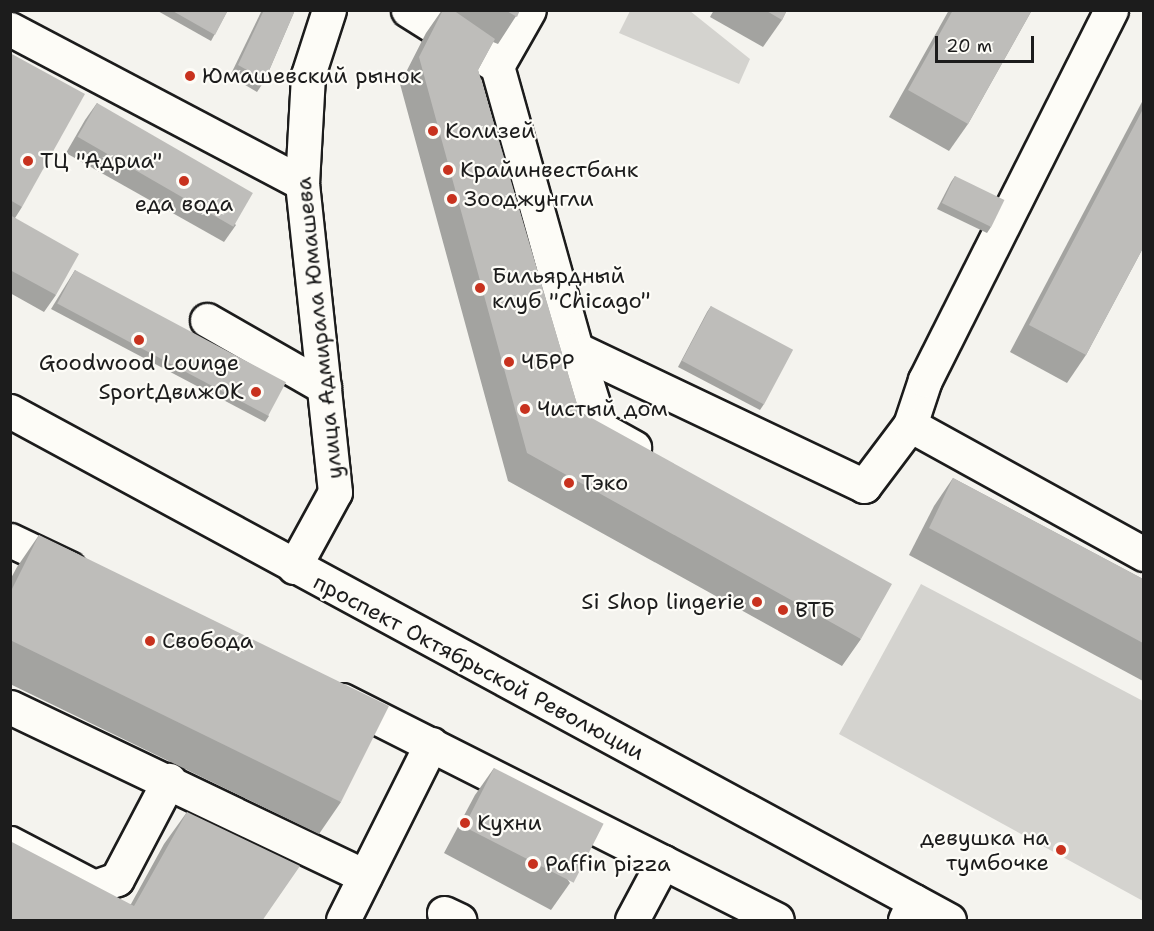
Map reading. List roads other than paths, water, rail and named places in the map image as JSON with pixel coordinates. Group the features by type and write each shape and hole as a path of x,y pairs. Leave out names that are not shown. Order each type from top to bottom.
{"main road":[{"name":"улица Адмирала Юмашева","path":"294,567 335,492 302,183 308,75 329,10"},
{"path":"408,10 497,66 576,349 602,429 664,463"},
{"path":"497,66 529,10"},
{"path":"576,349 864,486 910,425 925,380 1111,10"},
{"path":"10,29 302,183"},
{"path":"207,320 324,387"},
{"name":"проспект Октябрьской Революции","path":"10,411 910,911 949,921"},
{"path":"910,425 1143,554"},
{"path":"10,540 97,582"},
{"path":"313,686 777,921"},
{"path":"10,707 169,780 365,876"},
{"path":"343,921 431,744"},
{"path":"10,843 94,887 117,879 169,780"},
{"path":"632,921 663,862"}],"place":[{"name":"Юмашевский рынок","path":"190,76"},
{"name":"Колизей","path":"433,131"},
{"name":"ТЦ \"Адриа\"","path":"28,161"},
{"name":"Крайинвестбанк","path":"448,170"},
{"name":"еда вода","path":"184,181"},
{"name":"Зооджунгли","path":"452,199"},
{"name":"Бильярдный клуб \"Chicago\"","path":"480,288"},
{"name":"Goodwood Lounge","path":"139,340"},
{"name":"ЧБРР","path":"509,362"},
{"name":"SportДвижOK","path":"256,392"},
{"name":"Чистый дом","path":"525,409"},
{"name":"Тэко","path":"569,483"},
{"name":"Si Shop lingerie","path":"757,602"},
{"name":"ВТБ","path":"783,610"},
{"name":"Свобода","path":"150,641"},
{"name":"Кухни","path":"465,823"},
{"name":"девушка на тумбочке","path":"1061,850"},
{"name":"Paffin pizza","path":"533,864"}]}
